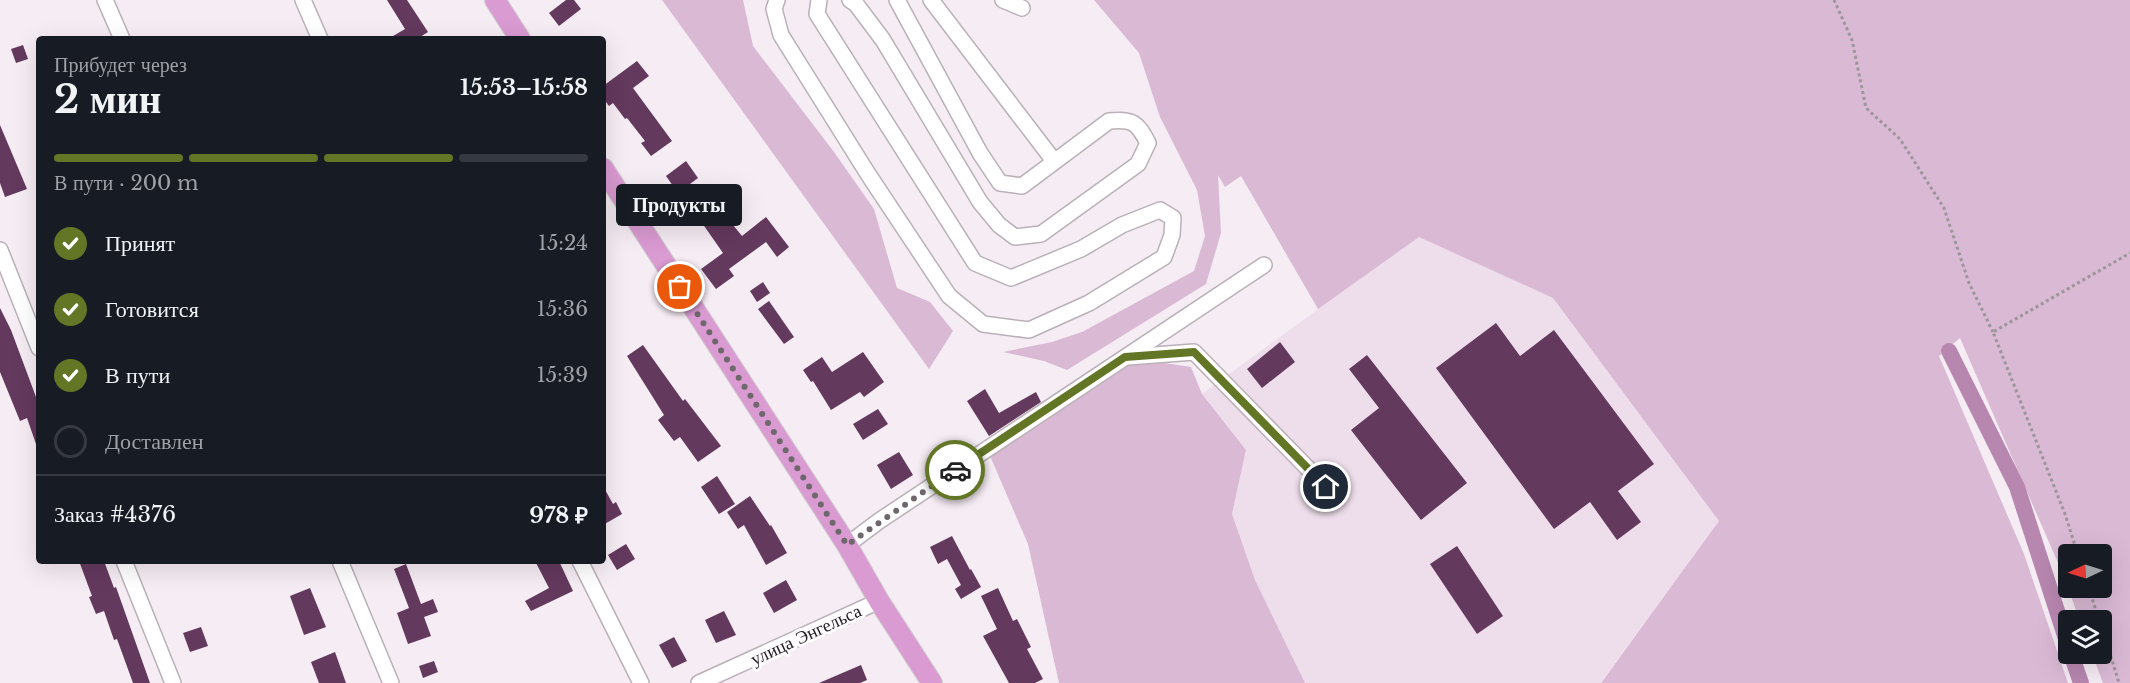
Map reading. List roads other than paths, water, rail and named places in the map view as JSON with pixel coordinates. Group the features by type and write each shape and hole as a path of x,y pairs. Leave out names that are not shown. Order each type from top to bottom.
{"main road":[{"path":"495,0 518,36"},
{"path":"606,173 847,545 879,601 932,683"}],"street":[{"path":"105,0 121,36"},
{"path":"303,0 319,36"},
{"path":"777,0 774,9 781,35 868,174 950,296 983,324 1029,330 1089,303 1164,258 1172,235 1173,218 1160,210 1122,225 1081,249 1011,278 975,263 817,14 819,0"},
{"path":"850,0 856,4 883,40 980,202 999,225 1015,237 1041,234 1138,164 1148,143 1139,126 1126,119 1109,121 1022,186 1000,183 980,153 897,0"},
{"path":"931,0 1054,162"},
{"path":"1003,0 1022,8"},
{"path":"0,250 36,340"},
{"path":"847,545 879,521 1264,265"},
{"path":"1125,357 1194,352 1326,487"},
{"path":"125,564 172,683"},
{"path":"341,564 391,683"},
{"path":"582,564 641,683"},
{"name":"улица Энгельса","path":"699,683 732,677 879,601"}],"waterway":[{"path":"1949,351 2017,487 2058,614"},
{"path":"2074,664 2081,683"}],"place":[{"name":"Продукты","path":"680,287"}]}
